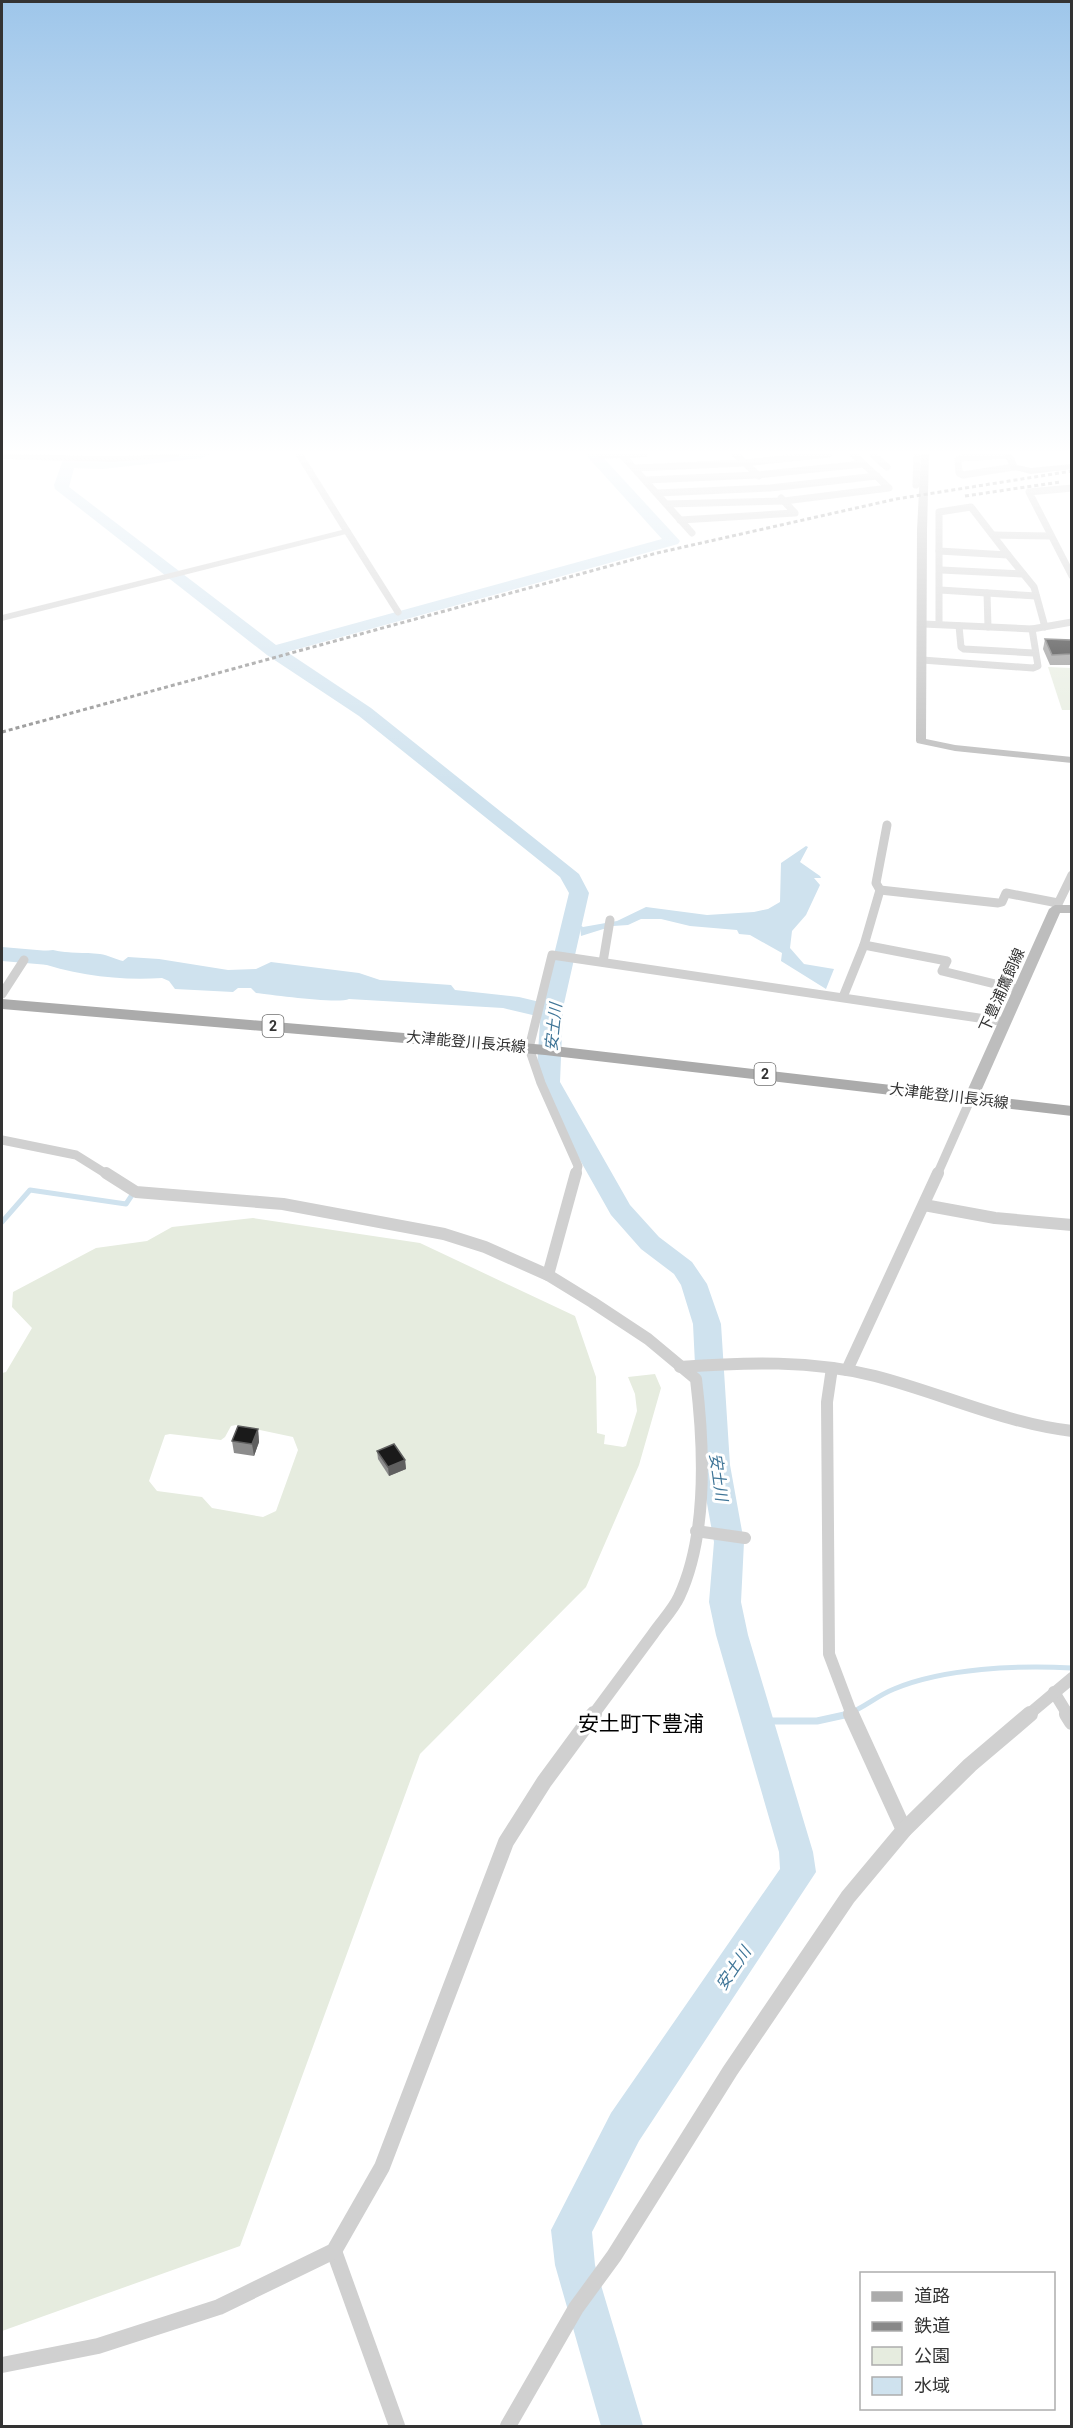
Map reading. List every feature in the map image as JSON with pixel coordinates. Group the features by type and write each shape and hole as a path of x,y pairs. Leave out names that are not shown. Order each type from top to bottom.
{"main road":[{"path":"922,567 921,741 941,746 1071,760"},
{"path":"1057,906 1071,909"},
{"name":"下豊浦鷹飼線","path":"971,1098 1057,906"},
{"name":"大津能登川長浜線","path":"2,1004 544,1050 1071,1111"}],"street":[{"path":"2,618 203,567"},
{"path":"370,567 398,612"},
{"path":"1018,567 1034,587 1045,627"},
{"path":"939,624 941,570 1023,574"},
{"path":"940,590 1036,596"},
{"path":"987,593 988,627"},
{"path":"923,624 1032,629 1071,622"},
{"path":"959,626 961,647 964,649 1034,653"},
{"path":"922,660 1033,668 1038,666 1034,653 1032,629"},
{"path":"843,997 864,945 880,890 876,883 887,825"},
{"path":"880,890 998,903 1002,902 1006,893 1057,906 1071,875"},
{"path":"603,962 609,924"},
{"path":"864,945 947,961 942,971 1020,990"},
{"path":"548,1275 578,1166 541,1083 544,1050 536,1021 552,955 1006,1022"},
{"path":"2,994 24,960"},
{"path":"847,1370 971,1098"},
{"path":"2,1140 75,1155 135,1192 267,1201 444,1234 485,1247 548,1275 648,1340 685,1366 696,1379 699,1404 700,1474 696,1531 690,1570 679,1598 544,1782 506,1842 382,2167 334,2251 219,2307 98,2346 2,2365"},
{"path":"924,1205 995,1218 1071,1225"},
{"path":"685,1366 814,1365 847,1370 1039,1426 1071,1431"},
{"path":"832,1368 826,1402 829,1654 857,1729 904,1830"},
{"path":"696,1531 745,1538"},
{"path":"1066,1684 1071,1722"},
{"path":"508,2427 576,2308 614,2256 730,2071 848,1897 904,1830 970,1765 1066,1684"},
{"path":"334,2251 397,2427"}],"green space":[{"path":"1048,667 1071,668 1071,710 1062,710"},
{"path":"253,1218 420,1243 575,1316 596,1377 597,1433 605,1435 604,1444 626,1446 637,1411 635,1394 628,1377 655,1374 661,1388 639,1465 586,1587 420,1754 240,2246 2,2331 2,1373 6,1372 32,1328 12,1307 13,1292 96,1248 147,1241 172,1227","holes":["236,1425 293,1437 298,1450 276,1511 263,1517 212,1508 202,1497 157,1491 149,1481 165,1435 221,1440 231,1426"]}],"water":[{"path":"806,846 808,847 800,862 820,876 821,878 814,878 820,885 806,915 792,931 790,948 804,964 834,969 826,989 781,961 782,953 750,935 739,934 737,930 690,926 661,919 641,919 628,925 613,926 581,936 580,925 583,927 617,921 646,907 707,915 768,909 780,902 781,863"},
{"path":"43,951 100,954 123,961 128,957 159,959 228,970 256,969 271,962 359,973 380,980 451,985 455,990 519,997 544,1003 541,1017 503,1008 349,999 305,999 256,993 251,988 238,988 233,992 175,989 169,981 162,978 130,979 97,976 34,961"}],"building":[{"path":"1045,639 1071,640 1071,654 1052,655"},
{"path":"238,1426 258,1429 252,1444 232,1441"},
{"path":"394,1444 405,1460 388,1467 377,1451"}],"waterway":[{"path":"164,567 273,651"},
{"path":"273,651 577,567"},
{"name":"安土川","path":"273,651 365,712 569,874 579,893 552,1008 548,1082 620,1209 650,1243 683,1268 694,1284 707,1324 715,1465 729,1542 725,1602 732,1635 796,1852 798,1872 625,2127 571,2230 575,2265 622,2426"},
{"path":"2,954 72,960"},
{"path":"2,1222 30,1190 126,1204 132,1195"},
{"path":"846,1715 894,1689 935,1676 1005,1668 1072,1668"},
{"path":"757,1721 817,1721 846,1715"}],"railway":[{"path":"2,732 605,567"}],"district":[{"name":"安土町下豊浦","path":"641,1724"}]}
